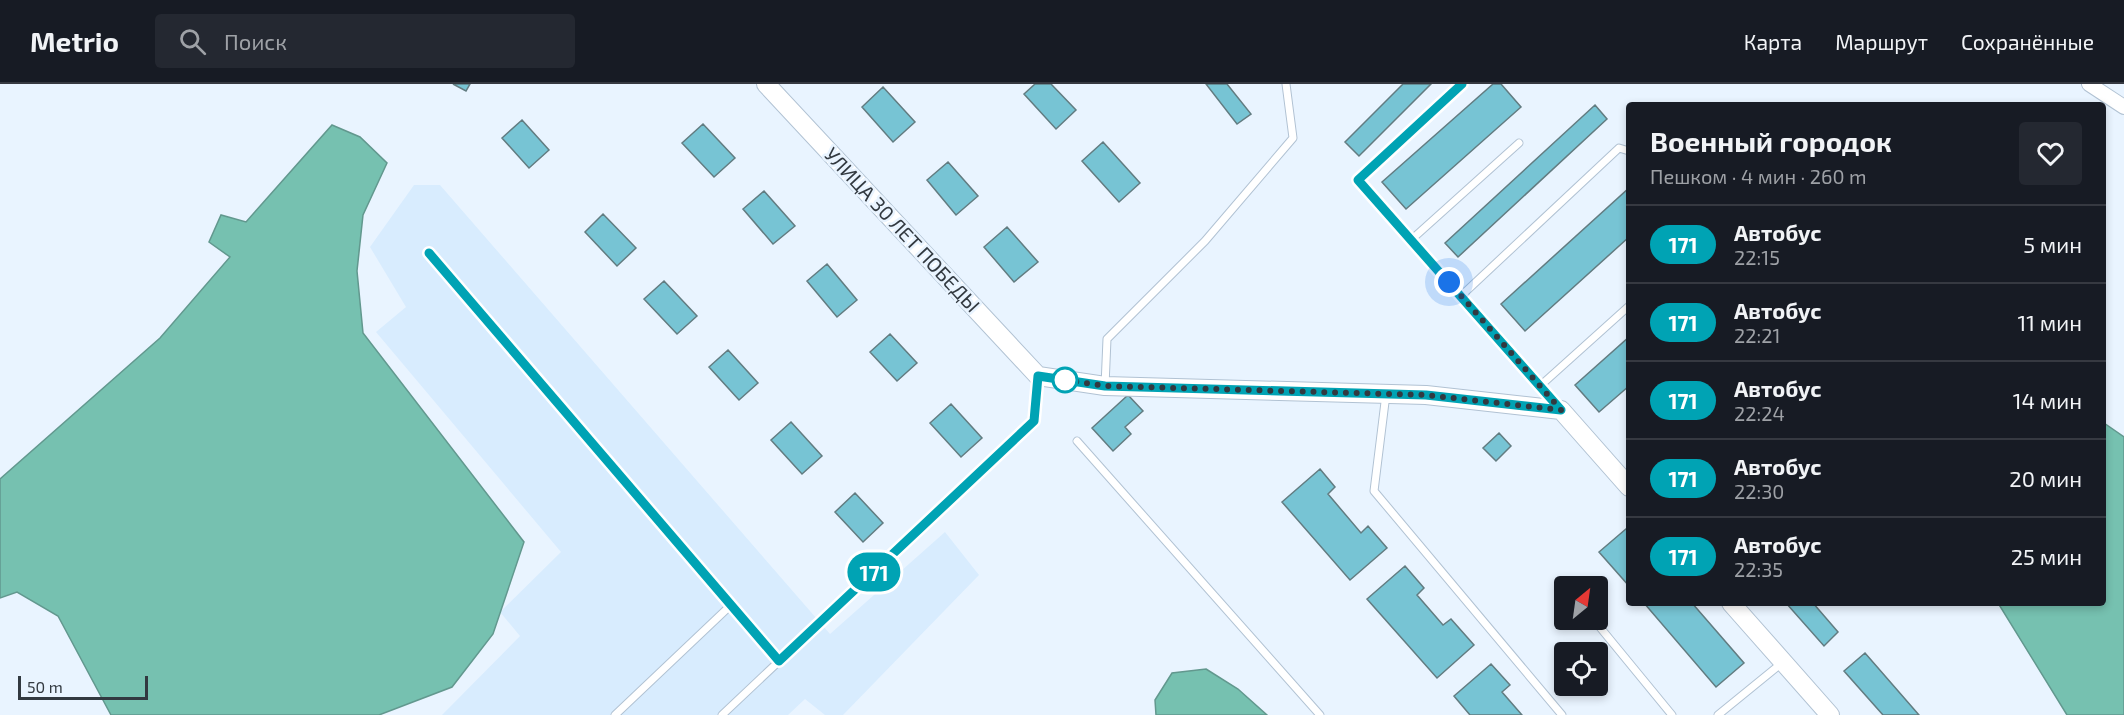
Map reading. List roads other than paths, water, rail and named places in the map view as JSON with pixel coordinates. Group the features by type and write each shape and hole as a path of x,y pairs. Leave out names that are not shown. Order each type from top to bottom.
{"street":[{"name":"УЛИЦА 30 ЛЕТ ПОБЕДЫ","path":"766,84 1038,376"},
{"path":"2089,84 2124,107"},
{"path":"1038,376 1105,386 1426,395 1561,410 1626,484"},
{"path":"1734,606 1830,715"}],"lane":[{"path":"1105,386 1107,339 1205,241 1293,138 1286,84"},
{"path":"1462,84 1358,180 1561,410"},
{"path":"1411,240 1519,144"},
{"path":"1461,296 1619,148 1626,150"},
{"path":"429,253 779,661"},
{"path":"1540,386 1626,309"},
{"path":"722,715 1034,421 1038,376"},
{"path":"1386,394 1374,491 1562,715"},
{"path":"1077,441 1320,715"},
{"path":"615,715 731,606"},
{"path":"1602,630 1672,715"},
{"path":"1722,714 1783,662"}]}
